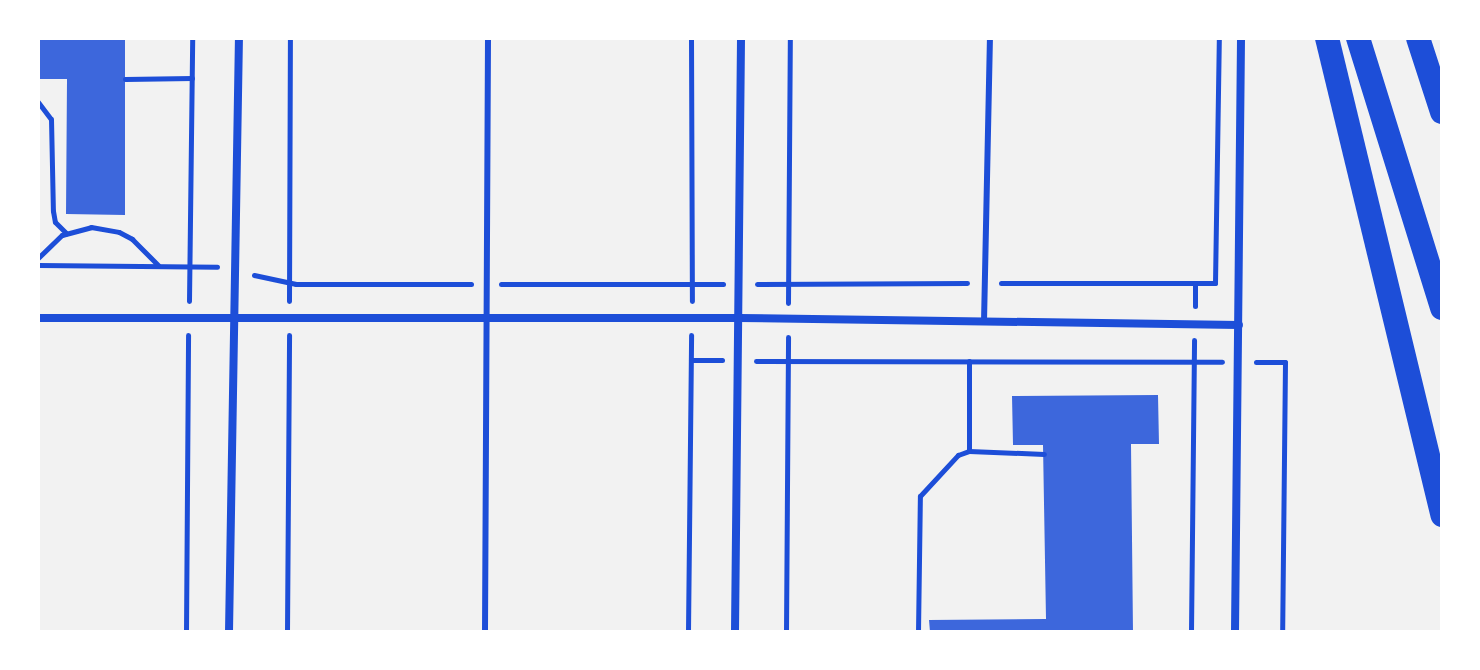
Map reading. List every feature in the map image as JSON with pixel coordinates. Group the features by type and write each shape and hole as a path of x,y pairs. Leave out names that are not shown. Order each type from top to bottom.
{"highway":[{"path":"1327,38 1442,515"},
{"path":"1358,38 1442,308"},
{"path":"1418,38 1442,112"}],"street":[{"path":"229,632 239,38"},
{"path":"735,632 741,38"},
{"path":"1235,632 1241,38"},
{"path":"38,318 739,318 1239,325"}],"lane":[{"path":"485,632 488,38"},
{"path":"984,322 990,38"}],"path":[{"path":"125,79 192,78"},
{"path":"38,102 51,119 53,211 55,222 66,233"},
{"path":"38,258 66,233 91,227 119,232 132,239 159,266"},
{"path":"1191,632 1195,283"},
{"path":"691,360 1285,362 1282,632"},
{"path":"969,361 969,451"},
{"path":"918,632 920,496 958,455 969,451 1044,454"}],"building":[{"path":"38,38 125,38 125,215 66,214 67,79 38,79"},
{"path":"1158,395 1159,444 1131,444 1133,632 930,632 929,620 1046,619 1043,445 1013,445 1012,396"}]}
